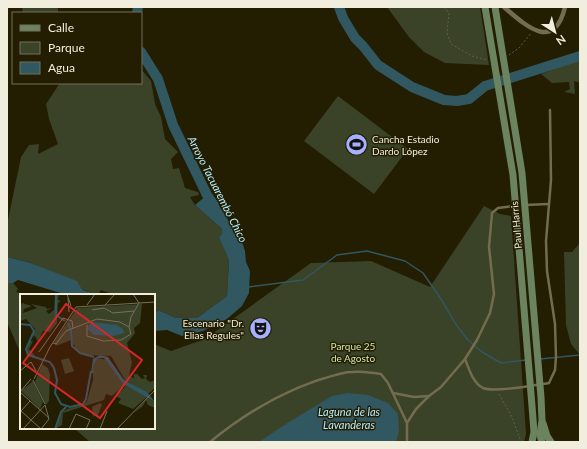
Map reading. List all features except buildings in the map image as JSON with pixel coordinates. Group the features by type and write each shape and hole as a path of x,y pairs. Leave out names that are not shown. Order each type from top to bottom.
{"main road":[{"name":"Paul Harris","path":"486,7 513,175 532,397 534,432 532,442"},
{"name":"Paul Harris","path":"495,7 518,147 525,205 541,397 542,420 540,435 542,442"},
{"path":"516,206 525,205"},
{"path":"542,420 547,436 551,442"}],"street":[{"path":"504,7 526,26 534,30 547,32 552,30 561,19 565,7"}],"lane":[{"path":"465,359 473,378 483,388 496,390 549,383 555,370 555,324 547,271 546,241 551,160 550,110"},
{"path":"525,205 548,204"},
{"path":"407,423 416,409 441,387 465,359 477,340 493,304 494,294 489,247 492,213 498,208 516,206"},
{"path":"210,442 240,418 266,402 308,384 339,374 364,371 381,374 392,392 407,423 407,442"},
{"path":"392,392 414,397 429,396"}],"path":[{"path":"444,7 449,13 448,33 452,44 472,56 490,60"},
{"path":"506,56 519,48 534,30"},
{"path":"496,390 512,417 521,442"}],"green space":[{"path":"22,7 58,7 58,12 23,12"},
{"path":"387,7 480,7 489,65 445,63 424,52 409,37"},
{"path":"580,60 580,83 574,81 575,94 564,92 570,89 569,82 552,83 541,74"},
{"path":"142,70 151,81 155,104 161,117 165,139 178,152 171,159 173,169 179,168 185,188 198,192 199,195 190,197 195,205 222,229 222,233 219,238 229,260 227,296 197,318 176,318 158,310 155,314 155,294 112,294 101,290 99,294 95,294 84,290 29,262 7,257 7,225 21,157 29,145 39,144 38,154 58,144 49,119 46,104 59,84 142,84"},
{"name":"Cancha Estadio Dardo López","path":"338,96 408,149 374,194 304,141"},
{"name":"Parque 25 de Agosto","path":"484,206 500,214 511,216 526,434 524,442 90,442 75,429 155,429 155,344 171,351 205,339 311,263 371,261 430,287"},
{"path":"580,243 580,355 571,344 566,325 564,252 572,252"},
{"path":"7,283 13,283 18,289 16,292 25,294 20,294 20,352 7,322"}],"water":[{"path":"207,195 213,196 242,242 246,262 250,271 249,293 242,306 227,319 203,331 182,336 167,330 155,331 155,314 158,310 176,318 197,318 227,296 229,260 219,238 222,233 222,229 195,205"},
{"path":"7,257 28,262 77,281 84,290 95,294 64,294 18,280 13,283 7,283"},
{"name":"Laguna de las Lavanderas","path":"348,393 368,395 388,403 398,414 399,431 396,442 259,442 332,396"}],"waterway":[{"name":"Arroyo Tacuarembó Chico","path":"137,12 138,7"},
{"name":"Arroyo Tacuarembó Chico","path":"339,7 343,18 355,38 378,65 412,87 444,100 457,101 469,99 485,86 580,56"},
{"name":"Arroyo Tacuarembó Chico","path":"142,54 158,79 173,125 207,195 214,205"},
{"path":"248,287 303,280 337,255 367,251 405,261 423,273 455,323 467,339 482,352 501,363 526,360"},
{"path":"540,359 580,355"}],"place":[{"name":"Cancha Estadio Dardo López","path":"356,145"},
{"name":"Escenario \"Dr. Elias Regules\"","path":"260,329"}]}
